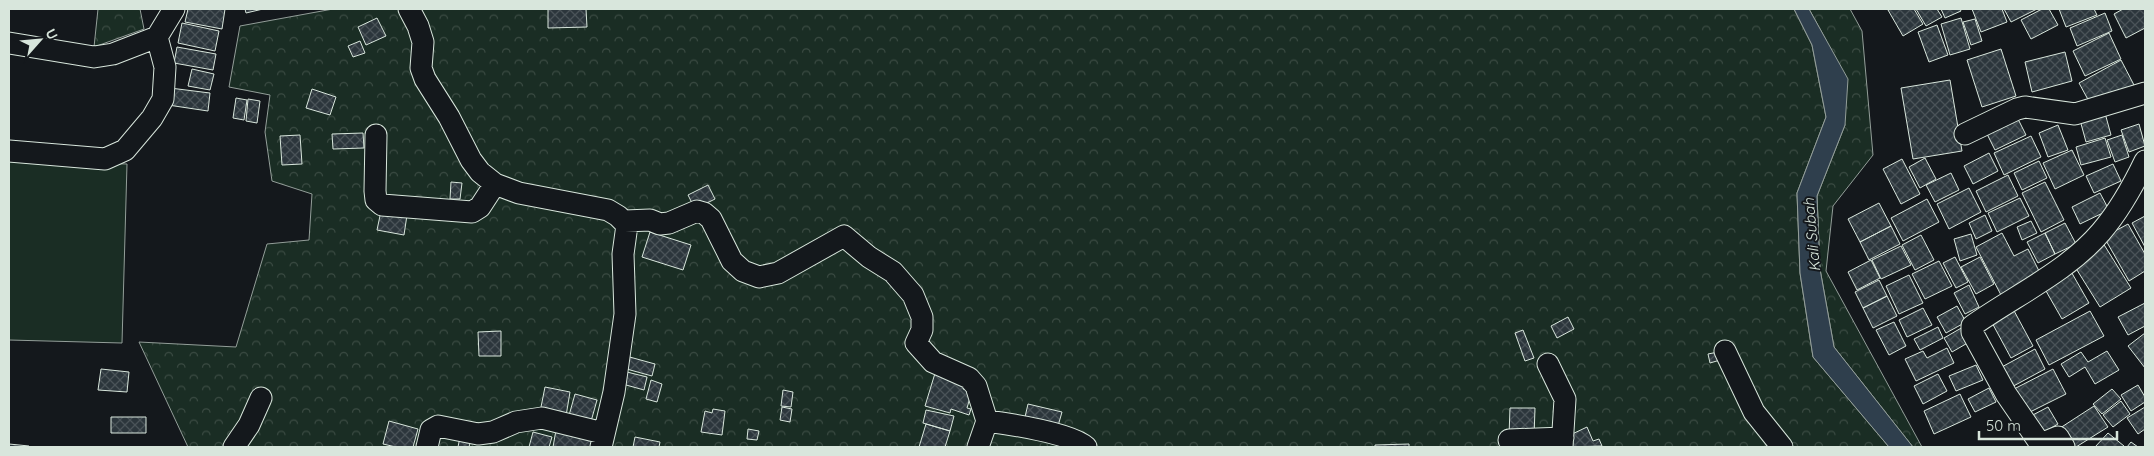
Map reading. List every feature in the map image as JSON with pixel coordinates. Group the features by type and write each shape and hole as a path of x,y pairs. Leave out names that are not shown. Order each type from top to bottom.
{"street":[{"path":"9,43 94,58 113,54 157,37 174,9"},
{"path":"410,9 423,42 422,68 425,78 449,117 471,160 480,172 495,184 519,193 608,210 625,221 650,220 660,224 669,223 696,211 711,219 732,261 743,271 759,277 778,274 844,236 869,257 894,272 913,296 922,317 922,330 916,343 938,366 969,378 976,386 987,421 978,447"},
{"path":"9,151 105,159 125,150 152,118 163,99 166,67 157,37"},
{"path":"1965,134 2017,109 2026,107 2076,114 2145,93"},
{"path":"376,135 375,191 376,200 382,205 472,212 480,207 495,184"},
{"path":"2064,447 2058,437 2041,444 2039,442 2006,394 1972,332 1972,326 2029,290 2079,253 2100,233 2116,213 2145,161"},
{"path":"427,447 431,430 438,426 478,434 494,432 516,422 542,418 602,440 614,392 625,314 623,254 627,225 625,221"},
{"path":"1725,351 1754,412 1782,447"},
{"path":"1509,440 1562,443 1565,399 1548,364"},
{"path":"234,447 250,425 261,398"},
{"path":"987,421 1013,424 1074,440 1086,447"}],"green space":[{"path":"98,9 140,9 144,29 94,47"},
{"path":"333,9 1794,9 1812,45 1826,117 1797,193 1800,273 1813,357 1889,447 188,447 139,342 236,347 267,244 309,240 312,194 272,181 265,132 270,95 229,87 240,26"},
{"path":"1809,9 1850,9 1862,31 1873,155 1833,206 1826,271 1922,447 1913,447 1834,347 1820,269 1817,196 1845,125 1826,40"},
{"path":"9,161 127,164 122,343 9,340"}],"water":[{"name":"Kali Subah","path":"1794,9 1809,9 1848,79 1845,125 1817,196 1820,269 1834,347 1913,447 1889,447 1813,357 1800,273 1797,193 1826,117 1812,45"}],"building":[{"path":"188,9 225,9 222,29 185,22"},
{"path":"245,9 263,9 246,13"},
{"path":"548,9 586,9 587,27 548,28"},
{"path":"1914,9 1923,24 1903,36 1888,10"},
{"path":"1916,9 1937,9 1942,17 1926,26"},
{"path":"1941,9 1960,9 1961,11 1945,18"},
{"path":"1972,9 2002,9 2007,22 1981,32"},
{"path":"2004,9 2037,9 2011,22"},
{"path":"2042,9 2049,9 2058,25 2031,39 2021,20"},
{"path":"2059,9 2094,9 2097,15 2066,27"},
{"path":"2123,9 2145,9 2145,28 2126,38 2114,14"},
{"path":"2105,13 2112,31 2077,46 2070,28"},
{"path":"377,18 386,36 366,45 358,27"},
{"path":"1961,18 1970,49 1950,55 1941,24"},
{"path":"1975,19 1982,41 1971,45 1963,22"},
{"path":"182,23 219,31 215,51 178,43"},
{"path":"1937,25 1948,55 1929,62 1918,32"},
{"path":"2109,33 2121,59 2085,76 2073,51"},
{"path":"360,41 365,53 353,57 348,46"},
{"path":"177,47 216,54 213,70 174,63"},
{"path":"2001,49 2016,96 1982,107 1967,60"},
{"path":"2065,52 2072,81 2032,92 2025,62"},
{"path":"2121,60 2134,85 2092,107 2079,83"},
{"path":"192,69 214,74 210,90 188,86"},
{"path":"1950,80 1962,151 1913,159 1901,88"},
{"path":"170,88 210,93 208,111 168,105"},
{"path":"312,89 336,97 330,115 306,108"},
{"path":"236,98 247,100 244,120 233,118"},
{"path":"248,99 260,101 257,123 246,121"},
{"path":"2105,113 2111,135 2086,142 2080,120"},
{"path":"2017,117 2026,135 1995,150 1986,132"},
{"path":"2139,124 2145,146 2129,152 2121,130"},
{"path":"2058,125 2068,150 2048,157 2039,133"},
{"path":"363,133 364,148 333,149 332,134"},
{"path":"300,135 302,164 282,165 280,136"},
{"path":"2122,135 2129,157 2115,162 2107,140"},
{"path":"2031,136 2041,157 2004,175 1994,153"},
{"path":"2105,138 2111,157 2081,165 2076,147"},
{"path":"2072,150 2084,175 2055,189 2043,163"},
{"path":"1989,153 1998,171 1973,184 1964,166"},
{"path":"1925,158 1936,179 1920,188 1909,167"},
{"path":"1902,159 1920,194 1901,204 1883,169"},
{"path":"2039,161 2047,178 2022,190 2014,173"},
{"path":"2113,164 2121,181 2094,193 2086,176"},
{"path":"1951,173 1959,190 1935,202 1926,185"},
{"path":"2008,175 2018,196 1986,212 1976,191"},
{"path":"451,182 462,183 460,199 450,199"},
{"path":"2045,182 2064,220 2041,232 2022,193"},
{"path":"708,185 715,199 695,209 688,195"},
{"path":"1969,188 1981,212 1949,229 1937,204"},
{"path":"2100,193 2109,210 2080,224 2072,207"},
{"path":"2020,198 2029,216 1997,232 1988,213"},
{"path":"1927,199 1939,222 1903,241 1891,218"},
{"path":"1879,203 1891,226 1860,242 1848,219"},
{"path":"381,211 407,215 404,235 377,230"},
{"path":"1985,215 1992,231 1976,239 1969,223"},
{"path":"2145,216 2145,247 2132,223"},
{"path":"2031,221 2037,233 2022,240 2017,227"},
{"path":"2065,223 2076,244 2055,254 2045,233"},
{"path":"2128,224 2145,254 2145,271 2129,281 2104,237"},
{"path":"1891,226 1900,244 1869,260 1860,242"},
{"path":"650,232 691,245 683,270 642,257"},
{"path":"2002,233 2014,256 2028,249 2041,275 2001,295 1976,247"},
{"path":"2045,233 2055,254 2038,263 2027,242"},
{"path":"1971,234 1977,255 1960,261 1954,239"},
{"path":"1921,235 1934,260 1915,270 1902,245"},
{"path":"2103,243 2131,288 2100,307 2072,262"},
{"path":"1901,246 1911,265 1881,279 1872,260"},
{"path":"1955,257 1968,282 1956,288 1943,263"},
{"path":"1980,257 1994,284 1976,294 1961,267"},
{"path":"1871,260 1880,278 1857,290 1848,272"},
{"path":"1939,261 1952,286 1925,299 1912,274"},
{"path":"2069,268 2089,303 2062,319 2042,284"},
{"path":"1909,275 1923,303 1899,314 1886,286"},
{"path":"1879,280 1887,296 1863,308 1855,292"},
{"path":"1969,285 1979,307 1965,314 1954,293"},
{"path":"1887,296 1897,316 1873,328 1863,308"},
{"path":"2145,303 2145,326 2128,335 2118,317"},
{"path":"1957,306 1966,322 1946,333 1937,317"},
{"path":"2012,307 2033,346 2011,358 1990,319"},
{"path":"1923,308 1932,325 1907,337 1899,320"},
{"path":"2090,311 2104,336 2049,365 2036,340"},
{"path":"1568,317 1574,329 1557,338 1551,326"},
{"path":"1894,322 1906,346 1889,355 1876,330"},
{"path":"1938,327 1943,338 1920,350 1914,339"},
{"path":"1963,327 1971,341 1952,352 1944,338"},
{"path":"1523,330 1534,358 1525,361 1515,333"},
{"path":"501,331 501,356 479,356 478,332"},
{"path":"2145,333 2145,368 2128,346"},
{"path":"1947,348 1954,363 1916,381 1905,359 1923,351 1927,358"},
{"path":"2035,349 2045,369 2008,389 1998,369"},
{"path":"2107,351 2119,370 2095,384 2085,367 2069,377 2061,364 2081,352 2088,362"},
{"path":"1718,352 1720,360 1710,363 1708,354"},
{"path":"626,356 655,364 652,376 623,368"},
{"path":"1976,365 1983,380 1956,391 1949,376"},
{"path":"101,369 129,372 127,392 98,390"},
{"path":"2053,369 2066,394 2026,414 2014,389"},
{"path":"936,370 966,379 963,389 972,391 967,408 971,409 969,415 951,409 950,413 925,406"},
{"path":"623,371 647,377 644,390 619,383"},
{"path":"1938,374 1947,391 1923,404 1914,386"},
{"path":"651,380 662,384 657,402 646,399"},
{"path":"2138,385 2145,397 2145,402 2131,411 2121,395"},
{"path":"545,387 570,392 566,416 540,412"},
{"path":"1989,388 1996,402 1975,412 1968,399"},
{"path":"2112,389 2121,399 2102,414 2093,404"},
{"path":"783,390 793,392 791,407 781,406"},
{"path":"575,394 597,400 590,425 568,419"},
{"path":"1960,394 1971,417 1934,434 1924,411"},
{"path":"2121,401 2130,414 2113,427 2103,415"},
{"path":"1028,404 1062,412 1058,426 1025,417"},
{"path":"2094,406 2108,427 2076,447 2069,447 2057,430"},
{"path":"782,407 792,409 790,422 780,420"},
{"path":"2048,407 2058,424 2039,435 2029,417"},
{"path":"2145,407 2145,429 2138,434 2127,418"},
{"path":"1510,408 1535,408 1534,437 1509,436"},
{"path":"713,409 725,411 722,435 701,432 705,411 712,413"},
{"path":"926,410 954,416 950,431 923,423"},
{"path":"111,417 146,417 146,433 111,433"},
{"path":"389,421 418,429 413,447 396,447 383,444"},
{"path":"926,424 950,431 945,447 919,447"},
{"path":"1587,427 1593,441 1599,439 1602,446 1567,447 1568,436"},
{"path":"748,429 759,431 757,440 747,439"},
{"path":"556,430 595,437 593,447 553,447"},
{"path":"533,432 552,437 549,447 529,447"},
{"path":"2108,433 2124,446 2095,447"},
{"path":"460,437 471,439 469,447 458,447"},
{"path":"635,437 660,442 659,447 633,447"},
{"path":"2131,442 2138,447 2127,447"},
{"path":"9,444 29,446 29,447 9,447"},
{"path":"1409,444 1409,447 1375,447 1375,445"}]}
